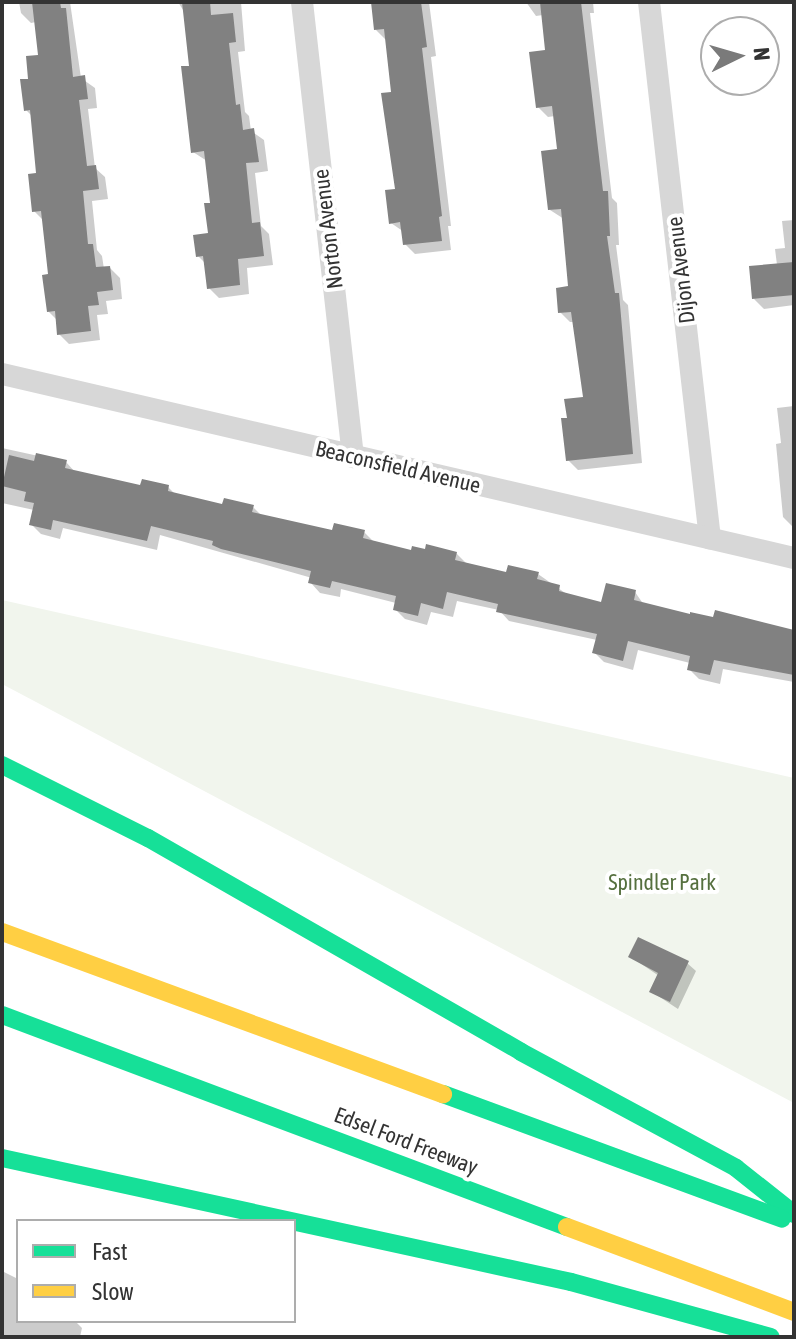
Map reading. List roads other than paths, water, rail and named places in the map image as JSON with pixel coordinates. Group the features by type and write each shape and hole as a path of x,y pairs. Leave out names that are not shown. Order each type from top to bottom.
{"highway":[{"path":"2,765 148,838 521,1052 736,1168 794,1214"},
{"path":"2,932 794,1223"},
{"name":"Edsel Ford Freeway","path":"2,1015 794,1312"},
{"path":"2,1158 282,1219"},
{"path":"296,1222 571,1282 771,1337"}],"street":[{"name":"Norton Avenue","path":"302,2 353,457"},
{"name":"Dijon Avenue","path":"649,2 710,539"},
{"name":"Beaconsfield Avenue","path":"2,374 794,558"}],"park label":[{"name":"Spindler Park","path":"662,883"}]}
